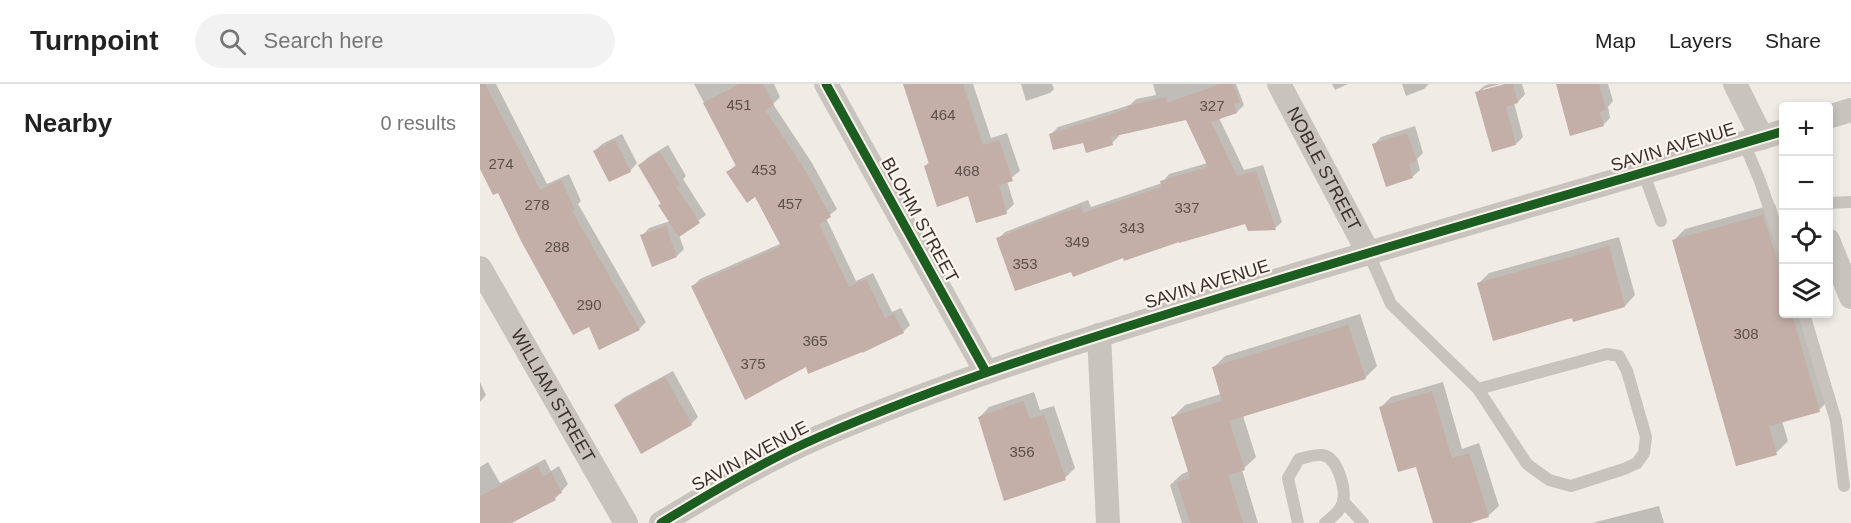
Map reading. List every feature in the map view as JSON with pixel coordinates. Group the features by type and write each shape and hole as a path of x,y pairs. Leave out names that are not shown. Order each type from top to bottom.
{"street":[{"name":"BLOHM STREET","path":"826,84 986,372"},
{"name":"NOBLE STREET","path":"1279,84 1369,254"},
{"path":"1735,84 1763,137"},
{"path":"1833,115 1851,110"},
{"name":"SAVIN AVENUE","path":"661,523 735,479 817,438 986,372 1100,335 1763,137"},
{"path":"1833,252 1851,297"},
{"name":"WILLIAM STREET","path":"480,268 626,523"},
{"path":"1100,335 1108,523"}],"lane":[{"path":"1763,137 1760,182 1779,237"},
{"path":"1644,174 1661,221"},
{"path":"1833,203 1851,202"},
{"path":"1369,254 1391,304 1478,389 1527,464 1549,480 1571,486 1624,469 1637,463 1644,453 1646,437 1627,371 1618,356 1606,354 1478,389"},
{"path":"1805,318 1836,421 1844,486"},
{"path":"1298,523 1288,478 1299,459 1321,455 1330,458 1339,472 1343,501 1338,513 1324,523"},
{"path":"1343,501 1363,523"}],"building":[{"path":"480,84 485,84 540,190 561,180 575,210 572,211 640,330 599,350 589,327 573,335 521,241 498,193 493,195 480,169"},
{"path":"739,84 763,84 774,105 765,110 805,170 831,217 819,224 849,287 866,279 885,318 894,314 904,333 862,353 808,374 806,367 745,400 691,286 781,246 755,197 747,203 726,172 736,166 703,103"},
{"path":"903,84 963,84 983,145 999,140 1013,181 999,185 1007,214 976,223 968,196 937,207 924,166 929,164"},
{"path":"1220,84 1233,84 1240,102 1234,104 1237,113 1211,122 1237,176 1256,171 1276,230 1248,231 1245,224 1179,242 1124,261 1123,258 1073,277 1071,272 1015,291 996,238 1081,206 1083,213 1162,187 1160,181 1208,167 1186,120 1111,137 1113,145 1086,153 1083,143 1053,150 1049,134 1128,109 1127,106 1166,97 1167,103"},
{"path":"1513,84 1518,103 1506,107 1516,145 1492,152 1475,92"},
{"path":"1556,84 1599,84 1606,110 1600,112 1604,126 1570,136"},
{"path":"1407,133 1417,161 1409,164 1413,178 1386,187 1372,144"},
{"path":"615,140 631,172 609,182 593,151"},
{"path":"660,152 680,185 676,187 700,223 679,237 658,205 661,204 638,165"},
{"path":"1763,215 1779,267 1779,318 1793,318 1820,412 1769,426 1777,455 1736,466 1672,240"},
{"path":"666,226 677,257 652,267 640,235"},
{"path":"1609,246 1625,307 1573,322 1572,318 1493,341 1477,283"},
{"path":"1348,325 1366,379 1229,421 1245,470 1228,475 1243,523 1190,523 1177,482 1190,478 1171,417 1222,401 1212,367"},
{"path":"665,377 692,425 641,454 614,405"},
{"path":"1432,391 1452,458 1469,453 1489,517 1470,523 1433,523 1416,467 1398,472 1379,407"},
{"path":"1023,401 1030,419 1044,415 1066,480 1004,501 978,417"},
{"path":"538,466 543,477 551,472 562,493 553,497 556,500 511,523 480,523 480,496"}],"cycle path":[{"path":"826,84 986,372"},
{"path":"661,523 738,477 799,446 866,417 961,381 1275,281 1779,132"}]}
